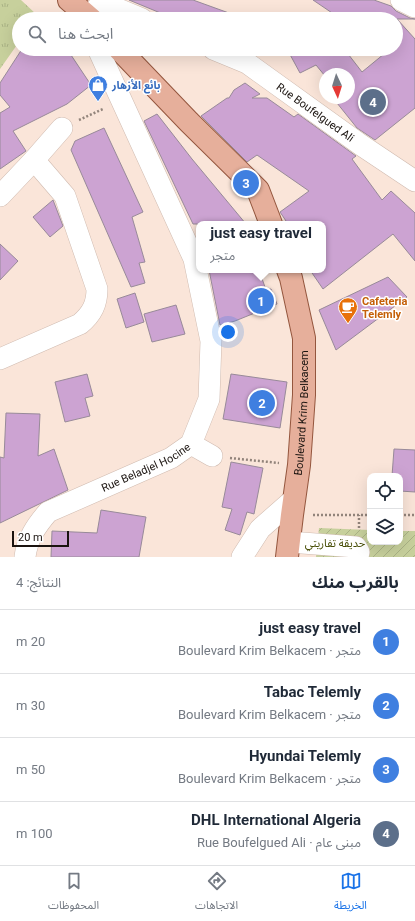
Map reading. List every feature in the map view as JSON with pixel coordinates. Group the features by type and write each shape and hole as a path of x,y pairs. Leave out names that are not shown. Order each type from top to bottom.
{"main road":[{"path":"69,0 83,12"},
{"path":"126,56 189,122 258,190 270,221"},
{"name":"Boulevard Krim Belkacem","path":"288,549 299,465 304,395 304,338 289,273"}],"street":[{"path":"400,0 415,7"},
{"path":"94,12 97,8 106,5 125,12"},
{"name":"Rue Beladjel Hocine","path":"101,56 194,259 196,268"},
{"name":"Rue Boufelgued Ali","path":"230,56 247,63 361,145 415,181"},
{"path":"0,196 62,128"},
{"path":"0,359 80,324 91,312 97,297 96,289 65,196 34,160"},
{"name":"Rue Beladjel Hocine","path":"25,557 26,548 31,535 38,523 48,512 171,458 191,444 209,399 211,341 197,273"},
{"path":"191,444 212,456"},
{"path":"242,557 260,529 293,507"},
{"path":"288,549 356,547 359,552 358,557"}],"path":[{"path":"62,128 122,100"},
{"path":"212,456 299,465"},
{"path":"293,507 367,515"},
{"path":"403,515 415,515"}],"green space":[{"path":"0,0 21,0 34,12 12,12 12,52 0,69"},
{"name":"حديقة تفاريتي","path":"319,528 367,530 367,545 403,545 403,531 415,531 415,557 316,557"}],"building":[{"path":"129,0 193,0 226,12 158,12"},
{"path":"313,0 374,0 391,6 398,12 331,12"},
{"path":"403,14 415,19 403,19"},
{"path":"403,26 415,39 415,108 375,140 357,128 338,104 355,104 355,68 319,69 316,65 300,73 291,56 350,56 362,72 381,56 403,56"},
{"path":"17,56 72,56 91,85 67,104 13,131 26,151 0,169 0,113 10,107 0,95 0,83"},
{"path":"245,83 260,94 252,98 267,98 294,117 298,114 356,156 352,159 382,200 391,191 415,213 415,261 393,234 323,289 312,273 326,273 326,221 286,221 280,212 309,191 257,155 247,162 201,116 229,98 234,90"},
{"path":"157,114 244,221 196,221 196,224 193,224 144,121"},
{"path":"104,128 143,212 132,217 145,262 139,263 145,283 131,287 71,150 75,141"},
{"path":"53,200 63,226 50,237 33,217"},
{"path":"0,244 18,261 0,280"},
{"path":"210,273 260,273 266,290 271,289 277,304 235,321 220,325"},
{"name":"Cafeteria Telemly","path":"388,277 407,297 336,350 319,310"},
{"path":"135,293 144,322 126,328 117,299"},
{"path":"176,305 185,334 152,342 144,314"},
{"path":"87,374 93,396 85,398 90,416 65,422 55,382"},
{"path":"231,374 287,382 280,428 223,419"},
{"path":"6,413 40,414 38,456 54,449 68,490 0,523 0,457 4,458"},
{"path":"394,449 415,450 415,492 403,491 403,473 392,473"},
{"path":"231,462 263,468 254,514 247,512 240,535 225,530 232,509 222,507"},
{"path":"101,510 146,517 139,557 51,557 52,531 97,533"}],"place":[{"name":"بائع الأزهار","path":"98,102"},
{"name":"DHL International Algeria","path":"373,102"},
{"name":"Hyundai Telemly","path":"246,183"},
{"name":"just easy travel","path":"261,301"},
{"name":"Cafeteria Telemly","path":"348,324"},
{"name":"Tabac Telemly","path":"262,403"}]}
